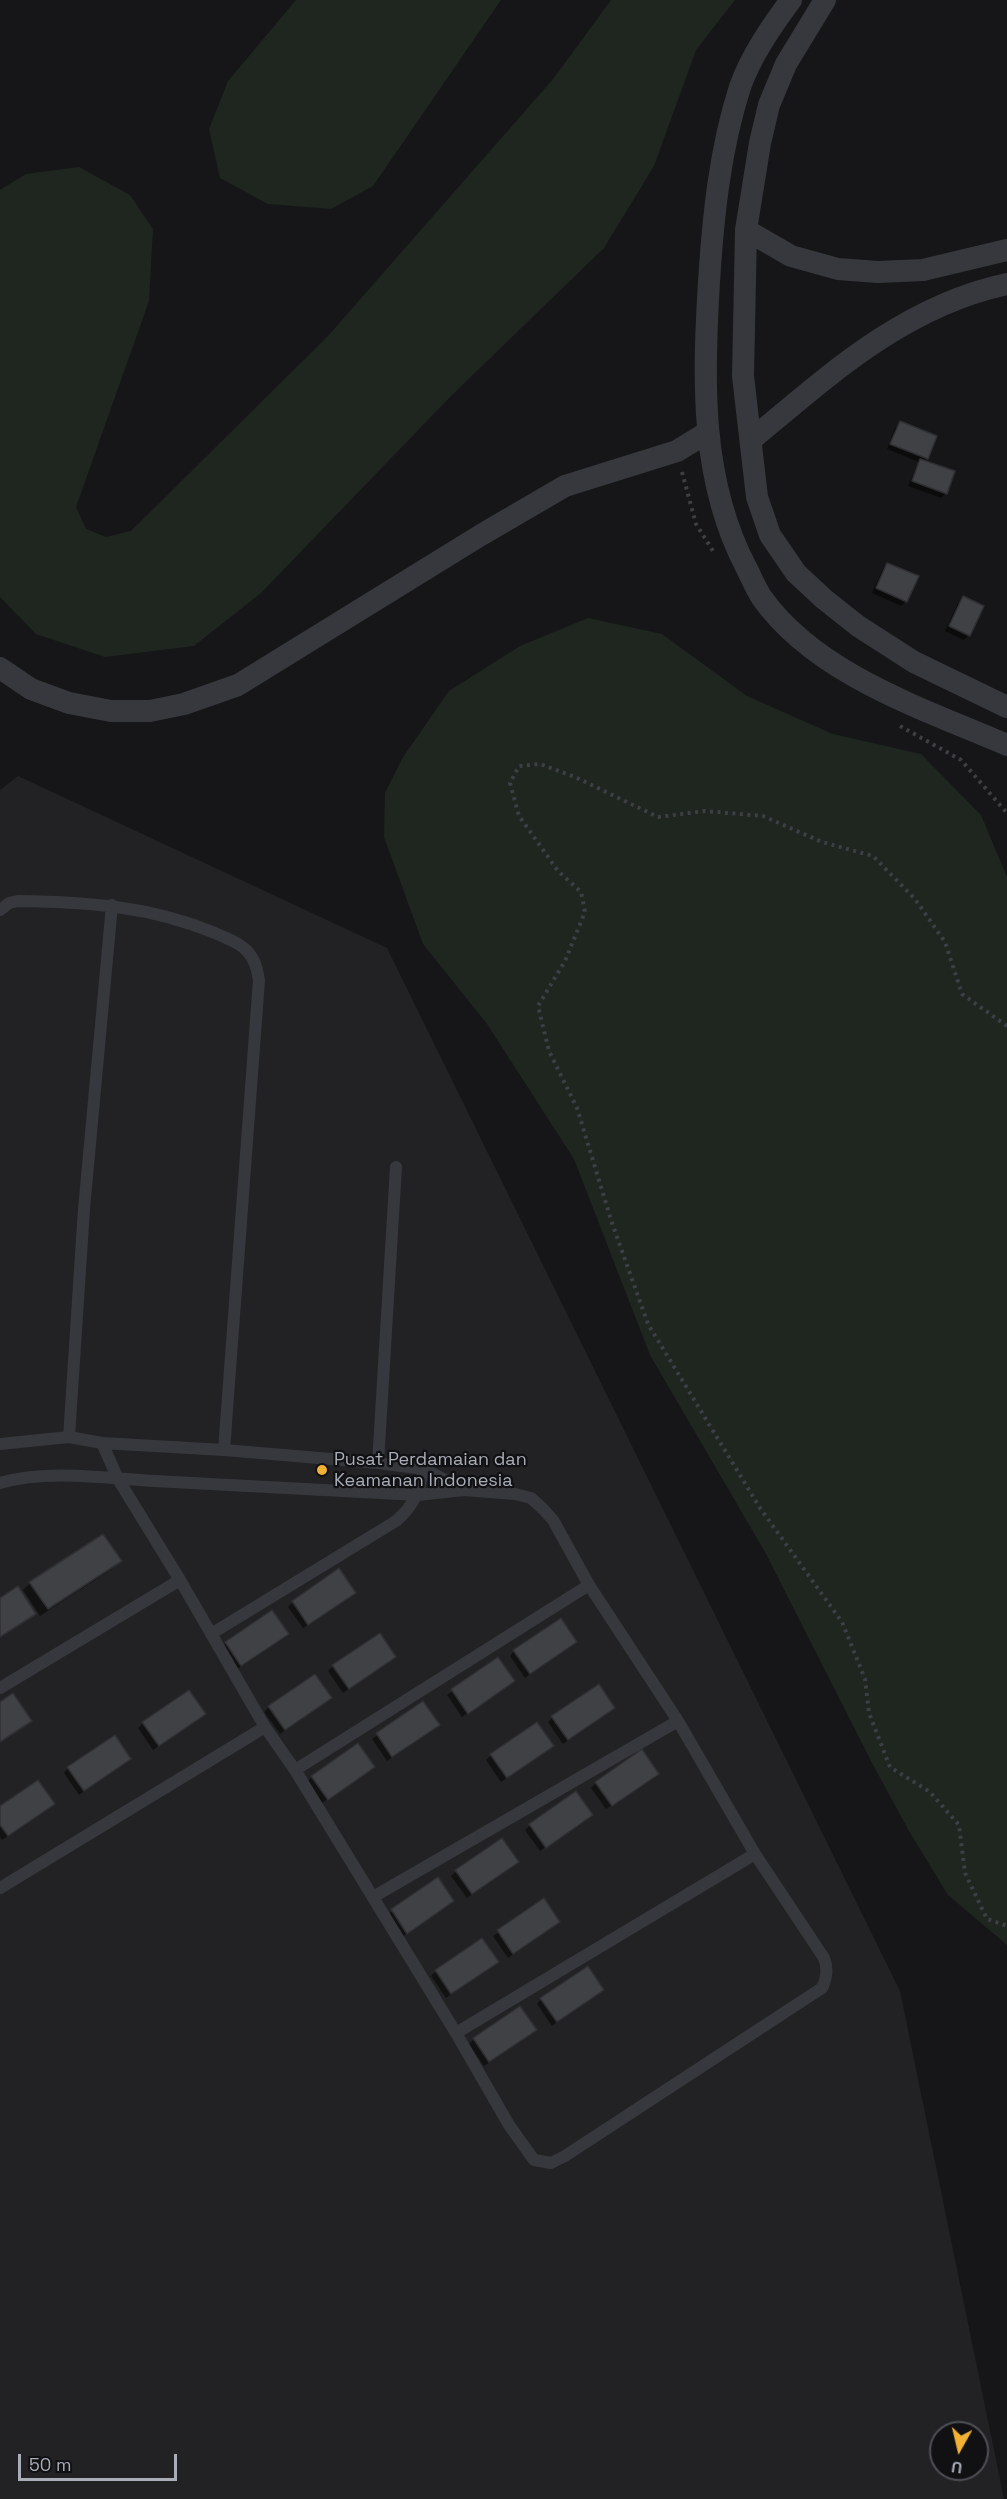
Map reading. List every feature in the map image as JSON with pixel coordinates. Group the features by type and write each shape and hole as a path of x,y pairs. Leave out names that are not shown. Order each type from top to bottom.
{"street":[{"path":"790,0 757,51 741,85 734,108 713,225 705,374 708,432 720,504 732,543 762,598 797,635 833,664 874,688 1007,745"},
{"path":"825,0 786,64 766,116 759,142 746,230 743,376 757,497 770,535 796,573 824,599 858,626 914,662 1007,707"},
{"path":"734,108 766,116"},
{"path":"746,230 791,256 838,269 878,272 923,270 1007,250"},
{"path":"751,440 850,358 896,327 946,303 1007,284"},
{"path":"0,668 31,689 69,704 111,711 150,711 184,704 238,685 481,535 565,486 677,451 708,432"}],"lane":[{"path":"0,910 9,903 18,901 112,904 184,920 231,940 246,949 255,962 259,980 225,1450"},
{"path":"69,1437 84,1209 112,904"},
{"path":"378,1463 396,1167"},
{"path":"0,1444 69,1437 102,1443 225,1450 378,1463 424,1469 464,1490"},
{"path":"0,1483 33,1477 118,1479 418,1494 464,1490 515,1494 531,1498 553,1520 589,1585 678,1721 755,1854 824,1958 827,1965 826,1981 822,1988 566,2156 551,2163 534,2160 509,2125 456,2032 295,1770 264,1727 180,1580 118,1479 102,1443"},
{"path":"211,1634 396,1521 408,1511 418,1494 424,1469"},
{"path":"0,1688 180,1580"},
{"path":"295,1770 589,1585"},
{"path":"373,1897 678,1721"},
{"path":"0,1888 264,1727"},
{"path":"456,2032 755,1854"}],"path":[{"path":"1007,1026 962,994 945,942 915,899 873,856 822,842 763,816 705,811 658,818 575,777 540,764 519,766 510,783 519,816 558,871 581,892 585,912 565,961 538,1006 549,1051 577,1108 612,1223 648,1324 760,1508 842,1622 865,1679 869,1713 890,1767 930,1792 959,1825 965,1873 982,1910 987,1918 1007,1926"}],"shaded area":[{"path":"296,0 501,0 373,186 331,209 268,204 220,178 209,129 228,81"},
{"path":"611,0 735,0 696,50 654,166 604,248 452,395 261,593 194,646 105,657 36,634 0,597 0,190 26,174 79,167 130,195 153,229 149,301 76,507 86,529 106,537 131,531 328,336 554,78"},
{"path":"588,618 662,634 747,696 833,734 921,754 981,815 1007,877 1007,1945 948,1895 909,1831 765,1552 650,1355 574,1159 487,1024 423,944 384,837 385,793 403,757 449,691 520,646"},
{"name":"Pusat Perdamaian dan Keamanan Indonesia","path":"18,776 387,948 900,1991 988,2421 929,2421 929,2481 989,2481 989,2426 1004,2499 0,2499 0,790"}],"building":[{"path":"900,421 937,436 928,459 890,444"},
{"path":"920,459 955,471 947,494 912,481"},
{"path":"887,563 919,576 907,602 876,588"},
{"path":"963,596 984,606 970,636 949,626"},
{"path":"103,1534 122,1561 48,1609 29,1582"},
{"path":"339,1568 356,1593 308,1625 292,1601"},
{"path":"18,1586 36,1614 0,1637 0,1598"},
{"path":"272,1610 289,1634 241,1666 225,1642"},
{"path":"561,1618 577,1642 530,1674 513,1650"},
{"path":"380,1633 396,1657 349,1689 332,1665"},
{"path":"498,1657 515,1681 468,1714 451,1689"},
{"path":"315,1674 332,1698 285,1730 268,1706"},
{"path":"599,1684 615,1708 568,1740 551,1716"},
{"path":"189,1690 206,1714 159,1746 142,1722"},
{"path":"13,1693 32,1721 0,1742 0,1702"},
{"path":"423,1701 440,1725 392,1757 376,1733"},
{"path":"537,1722 554,1746 507,1778 490,1754"},
{"path":"115,1735 131,1759 84,1791 67,1767"},
{"path":"358,1743 375,1767 328,1800 311,1776"},
{"path":"642,1749 659,1774 612,1806 595,1782"},
{"path":"38,1780 55,1804 8,1836 0,1825 0,1806"},
{"path":"576,1791 593,1815 546,1848 529,1824"},
{"path":"502,1838 519,1862 472,1894 455,1870"},
{"path":"438,1877 454,1901 407,1934 391,1909"},
{"path":"544,1898 560,1922 513,1954 497,1930"},
{"path":"482,1938 499,1962 451,1994 435,1970"},
{"path":"588,1966 604,1990 557,2022 540,1998"},
{"path":"520,2006 537,2030 489,2062 473,2038"}],"place":[{"name":"Pusat Perdamaian dan Keamanan Indonesia","path":"322,1470"}]}
